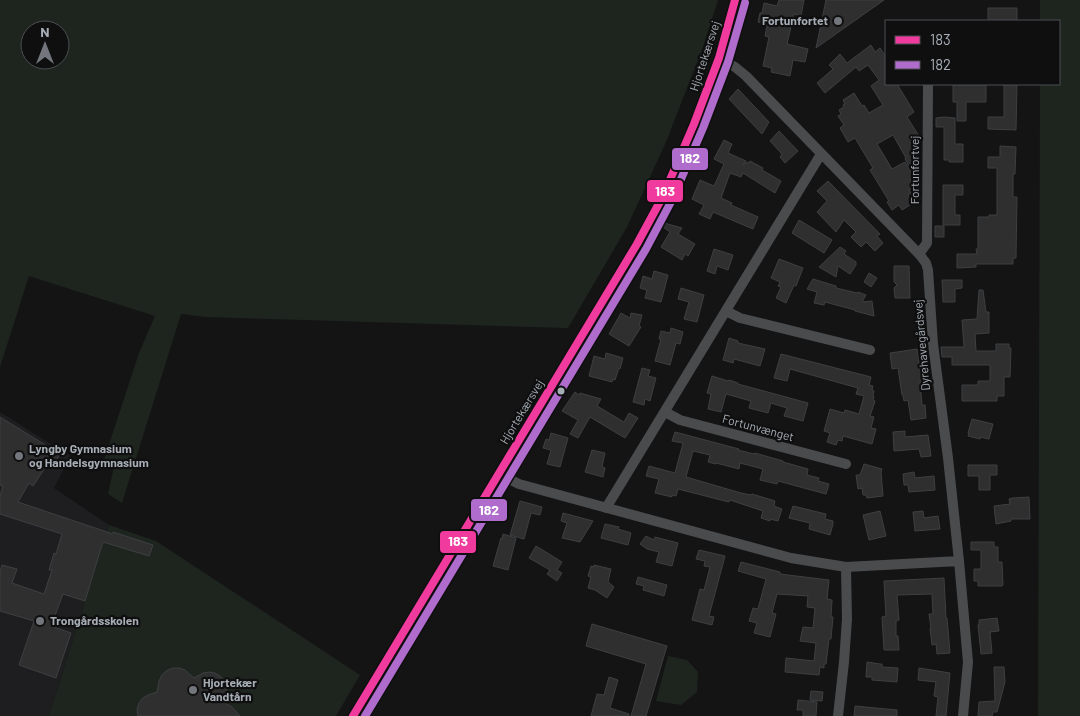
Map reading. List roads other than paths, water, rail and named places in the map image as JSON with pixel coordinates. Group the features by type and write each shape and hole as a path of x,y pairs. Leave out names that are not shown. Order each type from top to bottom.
{"street":[{"name":"Hjortekærsvej","path":"353,716 638,244 694,124 719,58 735,0"},
{"name":"Dyrehavegårdsvej","path":"719,58 746,76 926,263 933,344 959,561 968,662 963,716"},
{"name":"Fortunfortvej","path":"919,254 928,243 928,85"},
{"path":"606,508 821,154"},
{"path":"726,311 740,318 870,350"},
{"name":"Fortunvænget","path":"665,412 680,420 846,464"},
{"path":"499,474 519,484 791,558 846,567 959,561"},
{"path":"838,716 847,619 846,567"}],"place":[{"name":"Fortunfortet","path":"838,21"},
{"name":"Lyngby Gymnasium og Handelsgymnasium","path":"19,456"},
{"name":"Trongårdsskolen","path":"40,621"},
{"name":"Hjortekær Vandtårn","path":"193,690"}]}
